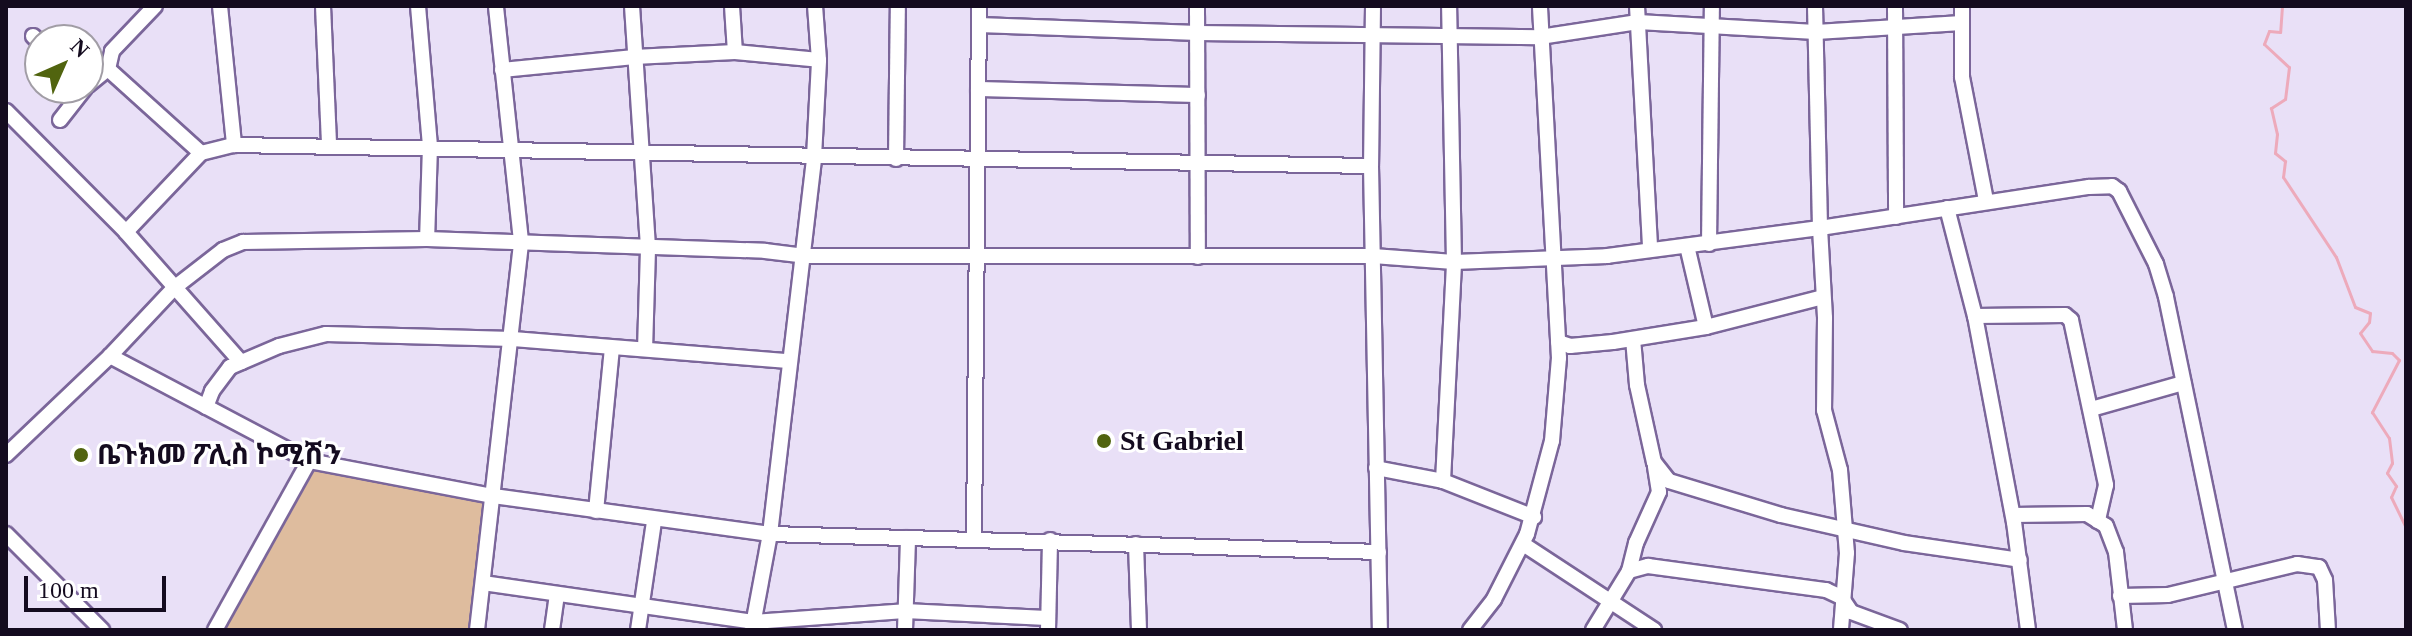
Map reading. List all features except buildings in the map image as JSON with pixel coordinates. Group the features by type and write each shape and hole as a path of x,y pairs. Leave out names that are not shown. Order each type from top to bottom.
{"street":[{"path":"104,72 108,69 112,51 155,6"},
{"path":"220,6 234,145"},
{"path":"323,6 329,145"},
{"path":"418,6 430,146 427,239"},
{"path":"477,630 513,339 521,241 496,6"},
{"path":"632,6 648,249 645,349"},
{"path":"732,6 735,52"},
{"path":"753,626 770,534 814,157 819,60 815,6"},
{"path":"896,159 898,6"},
{"path":"974,539 979,6"},
{"path":"1197,6 1198,257"},
{"path":"1373,6 1371,166 1380,630"},
{"path":"1443,481 1454,262 1449,6"},
{"path":"1470,630 1494,599 1523,544 1534,517 1552,441 1558,342 1551,257 1540,6"},
{"path":"1637,6 1650,249"},
{"path":"1709,244 1712,6"},
{"path":"1815,6 1824,410 1840,470 1842,527 1847,553 1841,597 1841,630"},
{"path":"1895,6 1896,217"},
{"path":"1962,6 1962,77 1986,201"},
{"path":"979,25 1198,33 1540,37 1638,22 1816,32 1962,23"},
{"path":"502,70 634,57 735,52 819,60"},
{"path":"108,69 201,153"},
{"path":"978,89 1198,95"},
{"path":"60,120 73,104"},
{"path":"6,111 126,232 241,362"},
{"path":"126,232 201,153 234,145 430,146 644,154 1371,166"},
{"path":"6,455 110,356 174,288 223,250 243,242 427,239 765,251 803,256 1373,256 1454,262 1607,256 1896,217 1986,201 2112,186 2119,191 2156,264 2177,342 2235,630"},
{"path":"1947,208 1975,316 2013,515 2028,630"},
{"path":"1687,246 1706,327"},
{"path":"1558,342 1570,346 1706,327 1823,297"},
{"path":"1975,316 2014,319 2065,315 2071,320 2106,485 2098,521"},
{"path":"206,407 212,391 230,367 279,346 326,334 513,339 788,361"},
{"path":"1593,630 1629,571 1636,543 1659,492 1637,385 1633,339"},
{"path":"596,511 612,349"},
{"path":"110,356 309,461 493,496 654,521 770,534 1379,552"},
{"path":"2091,409 2183,383"},
{"path":"215,630 309,461"},
{"path":"1654,462 1669,481 1781,515 1904,543 2020,560"},
{"path":"1376,468 1443,481 1534,517"},
{"path":"2013,515 2087,514 2106,526 2116,552 2125,630"},
{"path":"638,630 654,521"},
{"path":"6,534 102,630"},
{"path":"905,630 908,538"},
{"path":"483,583 753,626 905,611 971,614 1047,624 1050,540"},
{"path":"1136,544 1139,630"},
{"path":"1523,544 1654,630"},
{"path":"2120,596 2168,595 2225,584 2297,564 2319,567 2325,580 2328,630"},
{"path":"1629,571 1648,566 1795,584 1841,597 1851,612 1900,630"},
{"path":"552,630 557,595"},
{"path":"971,614 973,630"}],"shaded area":[{"path":"309,462 493,498 478,630 214,630"}],"waterway":[{"path":"2282,6 2280,32 2269,31 2264,44 2289,67 2285,99 2271,108 2277,134 2275,153 2285,161 2283,177 2336,257 2355,307 2370,313 2369,322 2360,333 2372,351 2392,353 2399,360 2372,412 2389,438 2392,463 2387,473 2396,486 2391,497 2406,528"}],"place":[{"name":"St Gabriel","path":"1104,441"},
{"name":"ቤጉክመ ፖሊስ ኮሚሽን","path":"81,455"}]}
